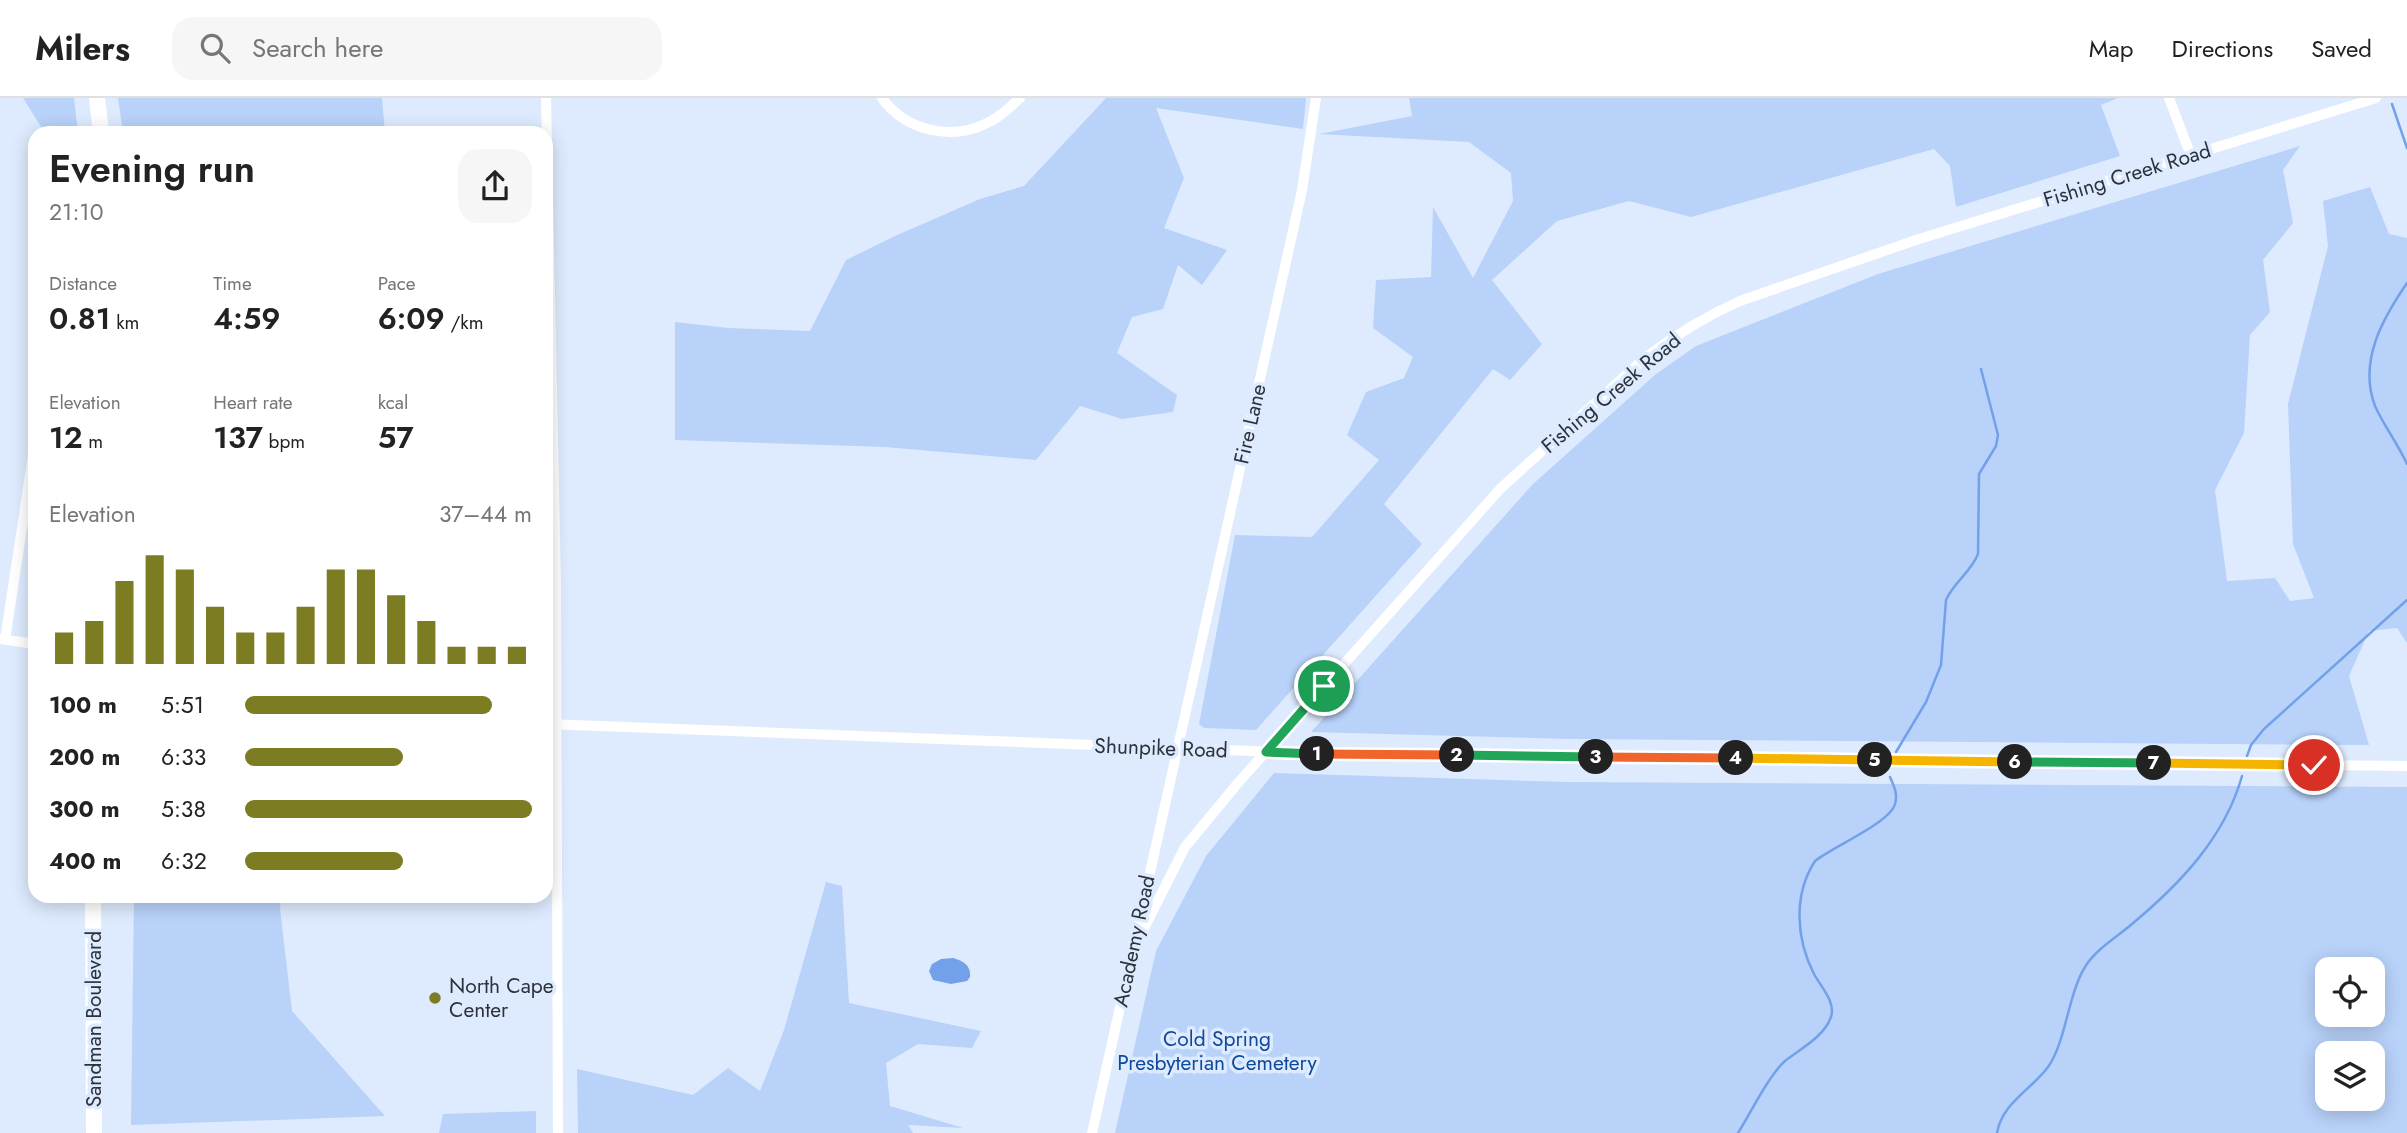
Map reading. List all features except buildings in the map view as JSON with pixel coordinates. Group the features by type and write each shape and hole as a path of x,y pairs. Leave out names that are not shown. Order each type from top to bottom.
{"highway":[{"path":"97,98 100,126"},
{"name":"Sandman Boulevard","path":"93,903 94,1133"}],"street":[{"path":"546,98 547,126"},
{"path":"882,98 905,120 947,132 973,129 986,124 999,117 1020,98"},
{"name":"Fire Lane","path":"1177,748 1302,190 1315,98"},
{"path":"2169,98 2191,156"},
{"name":"Fishing Creek Road","path":"1131,954 1185,847 1266,752 1501,488 1645,358 1680,332 1740,301 1891,249 2376,98"},
{"path":"553,438 556,584 553,668"},
{"path":"28,484 2,640 28,643"},
{"name":"Shunpike Road","path":"553,724 1266,752 2407,766"},
{"name":"Academy Road","path":"1092,1133 1177,748"},
{"path":"553,841 558,1133"}],"green space":[{"path":"23,98 74,98 77,126 41,126"},
{"path":"118,98 382,98 384,126 122,126"},
{"path":"1106,98 1306,98 1303,129 1156,108 1184,178 1164,228 1227,250 1202,285 1178,265 1163,309 1132,317 1117,353 1177,395 1173,412 1122,419 1080,406 1036,460 885,447 675,440 675,322 728,328 810,331 846,260 980,199 1024,186"},
{"path":"1409,98 2118,98 2101,105 2120,156 1956,207 1950,166 1934,149 1691,217 1629,201 1557,221 1492,280 1542,344 1510,380 1493,369 1384,504 1422,544 1256,730 1204,728 1199,724 1235,535 1312,537 1379,460 1347,435 1366,392 1404,378 1413,357 1373,328 1376,280 1431,277 1433,207 1473,278 1513,201 1511,173 1469,142 1319,134 1412,116"},
{"path":"2300,146 2283,170 2293,223 2263,260 2270,312 2250,335 2244,433 2215,490 2227,581 2275,578 2290,601 2314,598 2293,544 2288,404 2328,246 2323,201 2370,187 2389,234 2407,238 2407,643 2397,628 2369,631 2349,676 2369,745 1568,739 1311,732 1533,484 1656,374 1696,346 1878,274"},
{"name":"Cold Spring Presbyterian Cemetery","path":"1274,773 1567,782 2407,787 2407,1133 1115,1133 1156,951 1206,856"},
{"path":"826,882 842,886 849,1003 981,1031 972,1048 918,1044 886,1063 890,1106 963,1128 908,1125 913,1133 578,1133 577,1069 693,1095 728,1068 760,1091 784,1030"},
{"path":"134,903 280,903 292,1011 385,1116 131,1125"},
{"path":"536,1111 536,1133 439,1133 443,1114"}],"water":[{"path":"953,958 968,967 970,977 967,981 951,984 933,980 929,971 932,964 941,959"}],"waterway":[{"path":"2392,104 2407,148"},
{"path":"2407,283 2382,325 2371,357 2369,373 2375,406 2407,464"},
{"path":"1896,752 1926,702 1941,665 1946,600 1978,554 1979,474 1996,446 1998,435 1981,369"},
{"path":"2247,756 2251,745 2264,729 2407,600"},
{"path":"1997,1133 2005,1113 2054,1057 2085,967 2101,949 2167,893 2199,858 2224,819 2242,776"},
{"path":"1738,1133 1779,1067 1817,1037 1831,1017 1830,1000 1814,974 1803,946 1800,917 1803,888 1815,861 1872,827 1891,811 1896,797 1890,777"}],"place":[{"name":"North Cape Center","path":"435,998"}],"route":[{"path":"1324,686 1266,752 2314,765"}]}
